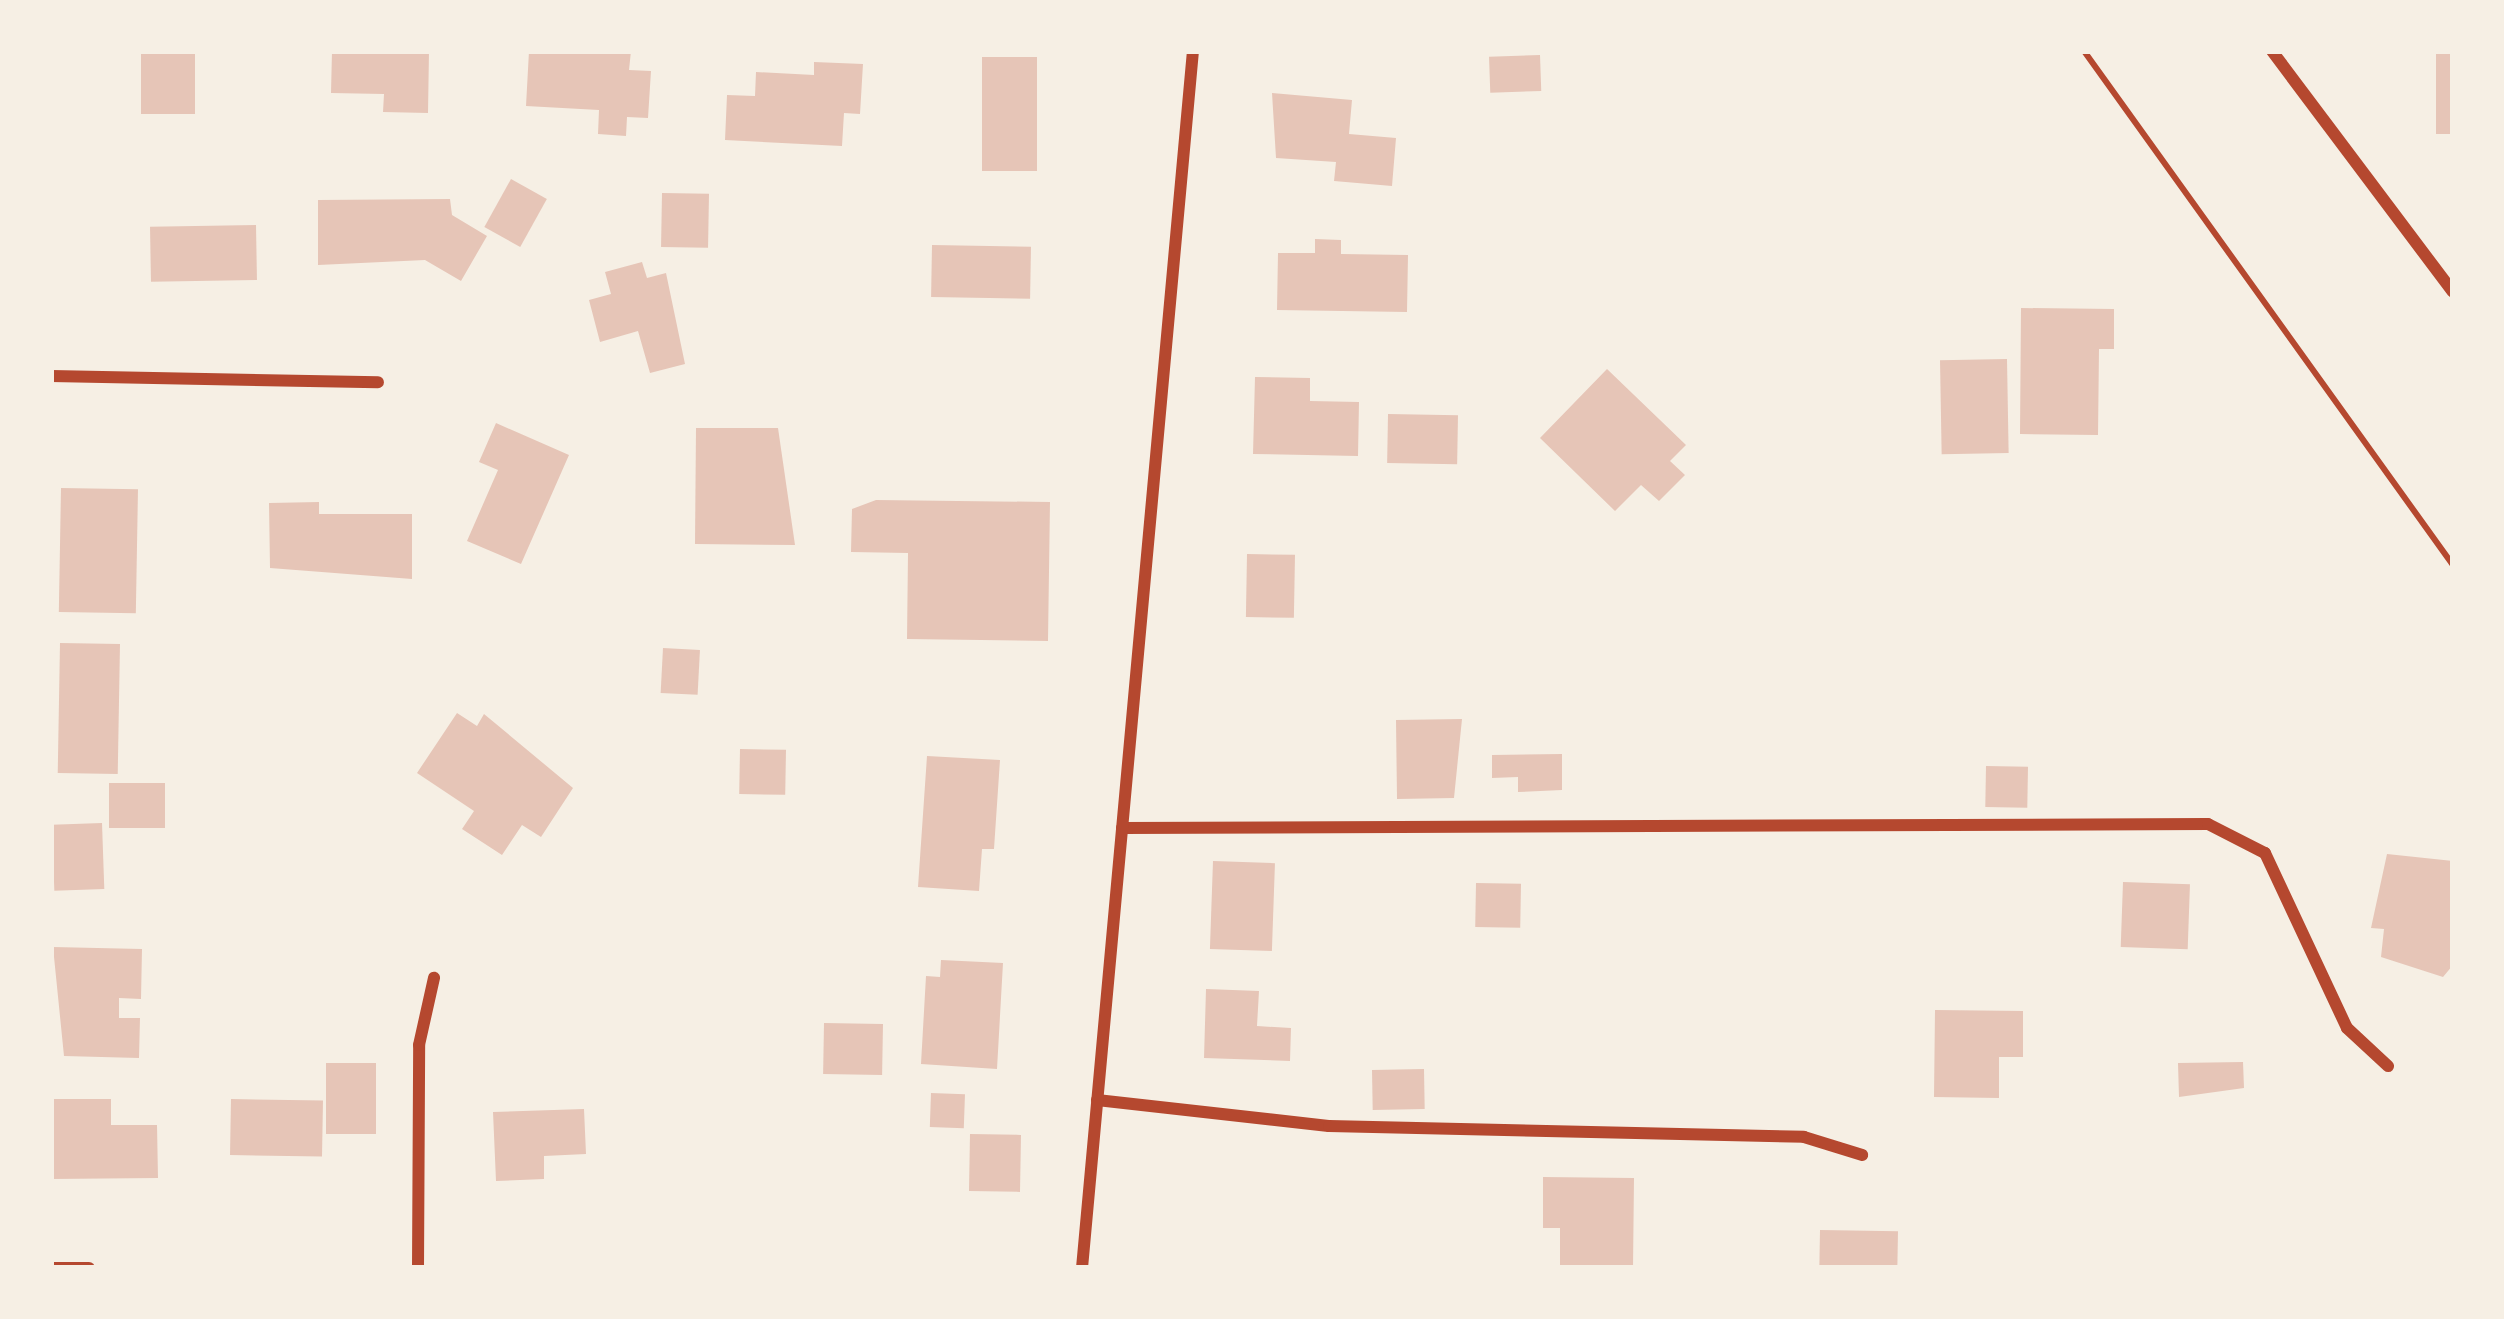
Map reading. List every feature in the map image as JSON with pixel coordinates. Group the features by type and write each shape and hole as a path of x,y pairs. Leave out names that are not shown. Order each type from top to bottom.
{"street":[{"path":"1082,1268 1193,51"},
{"path":"2272,51 2453,292"},
{"path":"51,376 378,382"},
{"path":"1122,828 2208,824 2265,853 2347,1028 2388,1066"},
{"path":"418,1268 419,1045 434,978"},
{"path":"1097,1100 1328,1126 1804,1137 1862,1155"},
{"path":"51,1268 89,1268"}],"path":[{"path":"2084,51 2453,565"}],"building":[{"path":"141,51 195,51 195,114 141,114"},
{"path":"332,51 429,51 428,113 383,112 384,94 331,93"},
{"path":"529,51 631,51 629,70 651,71 648,118 627,117 626,136 598,134 599,110 526,106"},
{"path":"2436,53 2453,53 2453,134 2436,134"},
{"path":"1540,55 1541,91 1490,93 1489,57"},
{"path":"982,57 1037,57 1037,171 982,171"},
{"path":"814,62 863,64 860,114 844,113 842,146 725,140 727,95 755,96 756,72 814,75"},
{"path":"1272,93 1352,100 1349,134 1396,138 1392,186 1334,181 1336,162 1276,158"},
{"path":"511,179 547,199 520,247 484,227"},
{"path":"662,193 709,194 708,248 661,247"},
{"path":"450,199 452,215 487,236 461,281 425,260 318,265 318,200"},
{"path":"256,225 257,280 151,282 150,227"},
{"path":"1315,239 1341,240 1341,254 1408,255 1407,312 1277,310 1278,253 1315,253"},
{"path":"932,245 1031,247 1030,299 931,297"},
{"path":"642,262 647,278 666,273 685,364 650,373 638,331 600,342 589,300 611,294 605,272"},
{"path":"2021,308 2114,309 2114,349 2099,349 2098,435 2020,434"},
{"path":"2007,359 2009,453 1942,454 1940,360"},
{"path":"1607,369 1686,445 1670,461 1685,475 1659,501 1641,485 1615,511 1540,438"},
{"path":"1255,377 1310,378 1310,401 1359,402 1358,456 1253,454"},
{"path":"1388,414 1458,415 1457,464 1387,463"},
{"path":"496,423 569,455 521,564 467,541 498,470 479,462"},
{"path":"696,428 778,428 795,545 695,544"},
{"path":"61,488 138,489 136,613 59,612"},
{"path":"876,500 1050,502 1048,641 907,639 908,553 851,552 852,509"},
{"path":"319,502 319,514 412,514 412,579 270,568 269,503"},
{"path":"1247,554 1295,555 1294,618 1246,617"},
{"path":"60,643 120,644 118,774 58,773"},
{"path":"663,648 700,650 698,695 661,693"},
{"path":"457,713 477,726 484,714 573,788 541,837 522,825 502,855 462,829 474,811 417,773"},
{"path":"1462,719 1454,798 1397,799 1396,720"},
{"path":"740,749 786,750 785,795 739,794"},
{"path":"1562,754 1562,790 1518,792 1518,777 1492,778 1492,755"},
{"path":"927,756 1000,760 994,849 982,849 979,891 918,887"},
{"path":"1986,766 2028,767 2027,808 1985,807"},
{"path":"109,783 165,783 165,828 109,828"},
{"path":"102,823 104,889 54,891 52,825"},
{"path":"2387,854 2453,861 2453,965 2443,977 2381,957 2384,929 2371,928"},
{"path":"1213,861 1275,863 1272,951 1210,949"},
{"path":"2123,882 2190,884 2188,949 2121,947"},
{"path":"1476,883 1521,884 1520,928 1475,927"},
{"path":"53,947 142,949 141,999 119,998 119,1018 140,1018 139,1058 64,1056"},
{"path":"941,960 1003,963 997,1069 921,1064 926,976 940,977"},
{"path":"1206,989 1259,991 1257,1026 1291,1028 1290,1061 1204,1058"},
{"path":"1935,1010 2023,1011 2023,1057 1999,1057 1999,1098 1934,1097"},
{"path":"824,1023 883,1024 882,1075 823,1074"},
{"path":"2243,1062 2244,1088 2179,1097 2178,1063"},
{"path":"326,1063 376,1063 376,1134 326,1134"},
{"path":"1424,1069 1425,1109 1373,1110 1372,1070"},
{"path":"931,1093 965,1094 964,1128 930,1127"},
{"path":"51,1099 111,1099 111,1125 157,1125 158,1178 51,1179"},
{"path":"231,1099 323,1101 322,1157 230,1155"},
{"path":"584,1109 586,1154 544,1156 544,1179 496,1181 493,1112"},
{"path":"970,1134 1021,1135 1020,1192 969,1191"},
{"path":"1543,1177 1634,1178 1633,1268 1560,1268 1560,1228 1543,1228"},
{"path":"1820,1230 1898,1231 1897,1268 1819,1268"}]}
